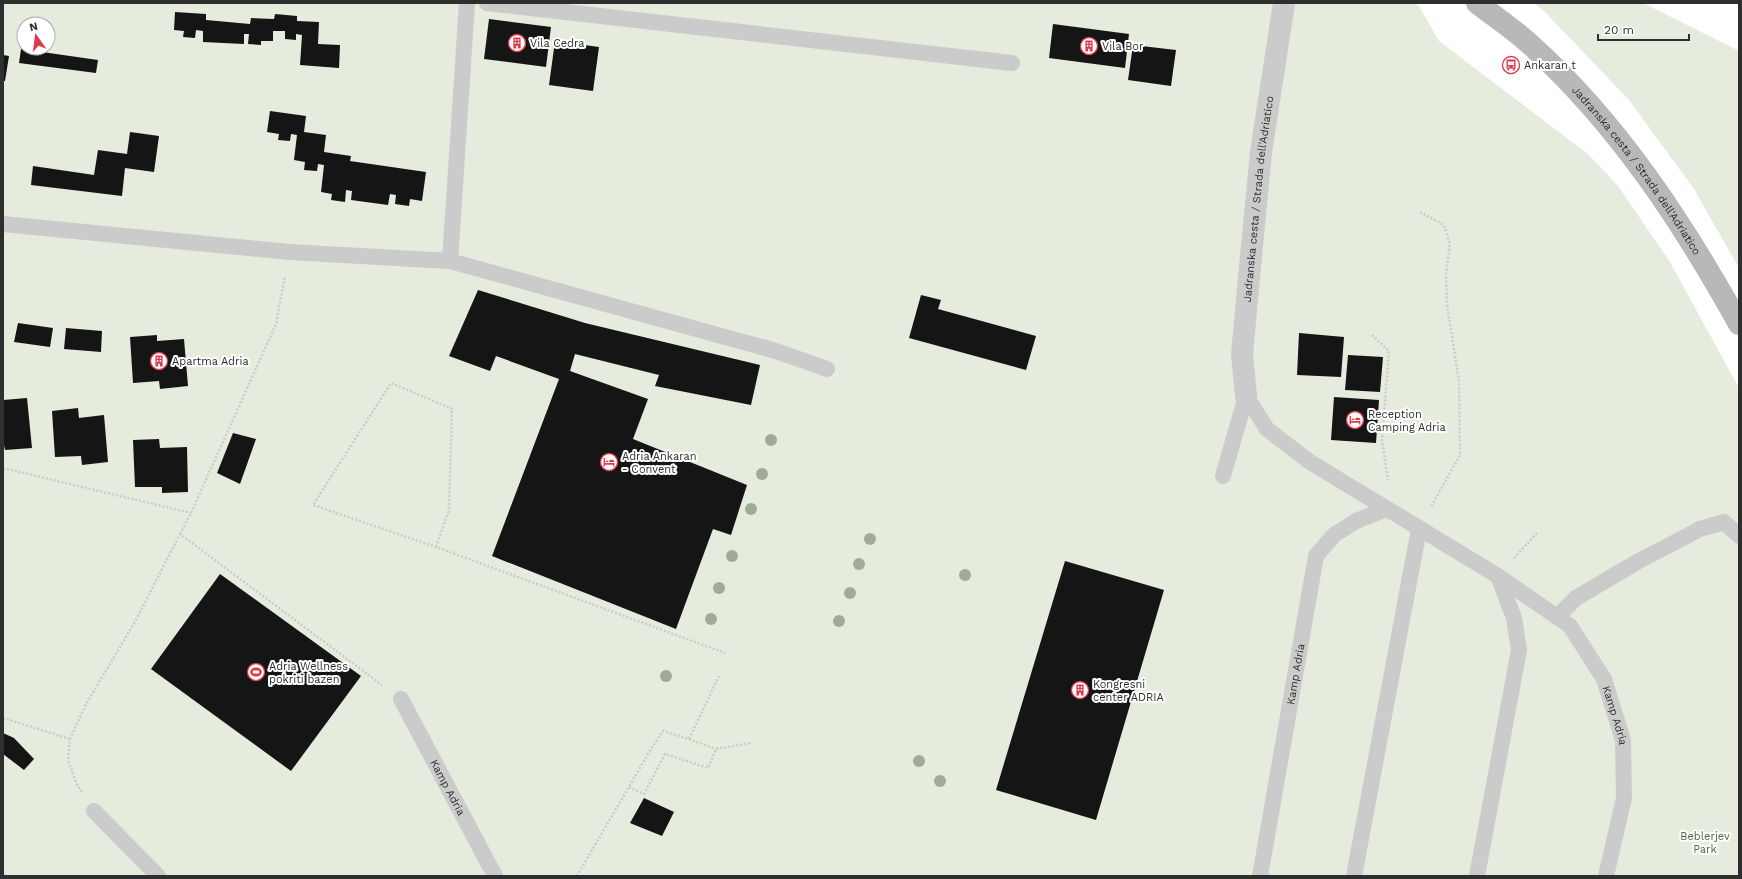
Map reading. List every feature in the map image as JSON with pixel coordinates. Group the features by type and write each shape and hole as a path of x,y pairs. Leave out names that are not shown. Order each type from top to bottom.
{"main road":[{"name":"Jadranska cesta / Strada dell'Adriatico","path":"1476,3 1531,45 1588,103 1636,160 1706,265 1739,324"}],"street":[{"name":"Jadranska cesta / Strada dell'Adriatico","path":"1246,396 1242,354 1261,152 1284,3"}],"lane":[{"path":"450,261 467,3"},
{"path":"486,3 1012,63"},
{"path":"3,224 289,252 450,261 776,351 827,369"},
{"path":"1223,476 1246,396"},
{"name":"Kamp Adria","path":"1246,396 1267,429 1310,462 1498,576 1570,626 1604,679 1623,740 1624,798 1606,876"},
{"name":"Kamp Adria","path":"1260,876 1316,556 1334,535 1356,521 1391,512"},
{"path":"1557,617 1576,598 1638,562 1700,529 1724,522 1739,536"},
{"path":"1354,876 1419,529"},
{"path":"1477,876 1519,650 1514,618 1498,576"},
{"name":"Kamp Adria","path":"402,699 495,876"},
{"path":"94,811 158,876"}],"path":[{"path":"1419,529 1460,455 1459,381 1447,305 1446,273 1450,244 1444,225 1420,212"},
{"path":"94,811 77,785 68,760 70,739 85,706 136,620 191,513 276,324 289,252"},
{"path":"1372,335 1389,351 1382,441 1391,512"},
{"path":"436,547 449,510 452,409 392,383 313,505 436,547 725,653"},
{"path":"3,468 191,513"},
{"path":"1498,576 1537,533"},
{"path":"180,534 402,699"},
{"path":"689,739 719,676"},
{"path":"3,718 70,739"},
{"path":"577,876 663,731 716,749 750,743"},
{"path":"629,787 644,794 665,754 708,768 716,749"},
{"path":"3,872 6,876"}],"green space":[{"name":"Beblerjev Park","path":"3,3 1415,3 1419,6 1439,41 1588,154 1618,186 1670,262 1739,388 1739,876 3,876"},
{"path":"1534,3 1643,3 1739,51 1739,268 1694,189 1629,100 1544,11"}],"building":[{"path":"175,12 206,14 206,20 250,24 251,18 274,19 275,14 297,16 297,21 319,22 318,44 340,45 339,68 300,65 302,35 296,34 296,40 285,39 285,31 273,31 273,41 261,41 261,45 248,44 249,34 244,34 244,44 203,42 203,31 196,30 195,38 183,37 184,31 174,30"},
{"name":"Vila Cedra","path":"489,19 551,27 546,67 484,59"},
{"name":"Vila Bor","path":"1053,24 1129,34 1125,68 1049,58"},
{"name":"Vila Cedra","path":"555,41 599,47 593,91 549,85"},
{"name":"Vila Bor","path":"1133,45 1176,50 1171,86 1128,80"},
{"path":"56,54 98,60 96,73 19,63 20,56 56,56"},
{"path":"3,55 9,56 5,81 3,81"},
{"path":"270,111 306,116 304,132 326,135 324,152 351,156 350,161 426,172 422,201 410,199 409,206 395,204 396,195 390,194 388,205 351,200 352,191 346,190 345,202 331,200 332,194 321,192 324,165 318,164 317,171 304,170 305,162 294,160 297,135 291,134 290,141 278,140 279,134 267,132"},
{"path":"130,132 159,136 154,172 125,168 122,196 31,185 33,166 94,175 98,150 127,154"},
{"name":"Adria Ankaran - Convent","path":"478,290 585,323 760,365 751,405 655,386 659,375 575,354 570,371 648,399 633,439 747,485 731,535 713,529 676,629 492,556 559,379 496,356 490,371 449,356"},
{"path":"921,295 941,300 938,309 1036,336 1026,370 909,338"},
{"path":"18,323 53,328 50,347 14,342"},
{"path":"66,328 102,331 101,352 64,349"},
{"path":"1299,333 1344,337 1341,377 1297,375"},
{"name":"Apartma Adria","path":"157,335 157,341 184,339 188,386 160,389 159,381 133,383 130,337"},
{"path":"1348,355 1383,357 1380,392 1345,390"},
{"name":"Reception Camping Adria","path":"1334,397 1379,400 1376,443 1331,440"},
{"path":"27,398 32,448 5,450 3,440 3,400"},
{"path":"78,408 79,418 104,415 108,462 82,465 81,456 55,457 52,411"},
{"path":"233,433 256,439 240,484 217,473"},
{"path":"159,439 160,448 187,447 188,492 162,493 162,487 135,487 133,440"},
{"name":"Kongresni center ADRIA","path":"1065,561 1164,590 1096,820 996,790"},
{"name":"Adria Wellness pokriti bazen","path":"220,574 361,676 291,771 151,669"},
{"path":"3,733 14,738 34,759 24,770 3,754"},
{"path":"644,798 674,812 662,836 630,823"}],"place":[{"name":"Vila Cedra","path":"517,43"},
{"name":"Vila Bor","path":"1089,46"},
{"name":"Ankaran t","path":"1511,65"},
{"name":"Apartma Adria","path":"159,361"},
{"name":"Reception Camping Adria","path":"1355,420"},
{"name":"Adria Ankaran - Convent","path":"609,462"},
{"name":"Adria Wellness pokriti bazen","path":"256,672"},
{"name":"Kongresni center ADRIA","path":"1080,690"}]}
